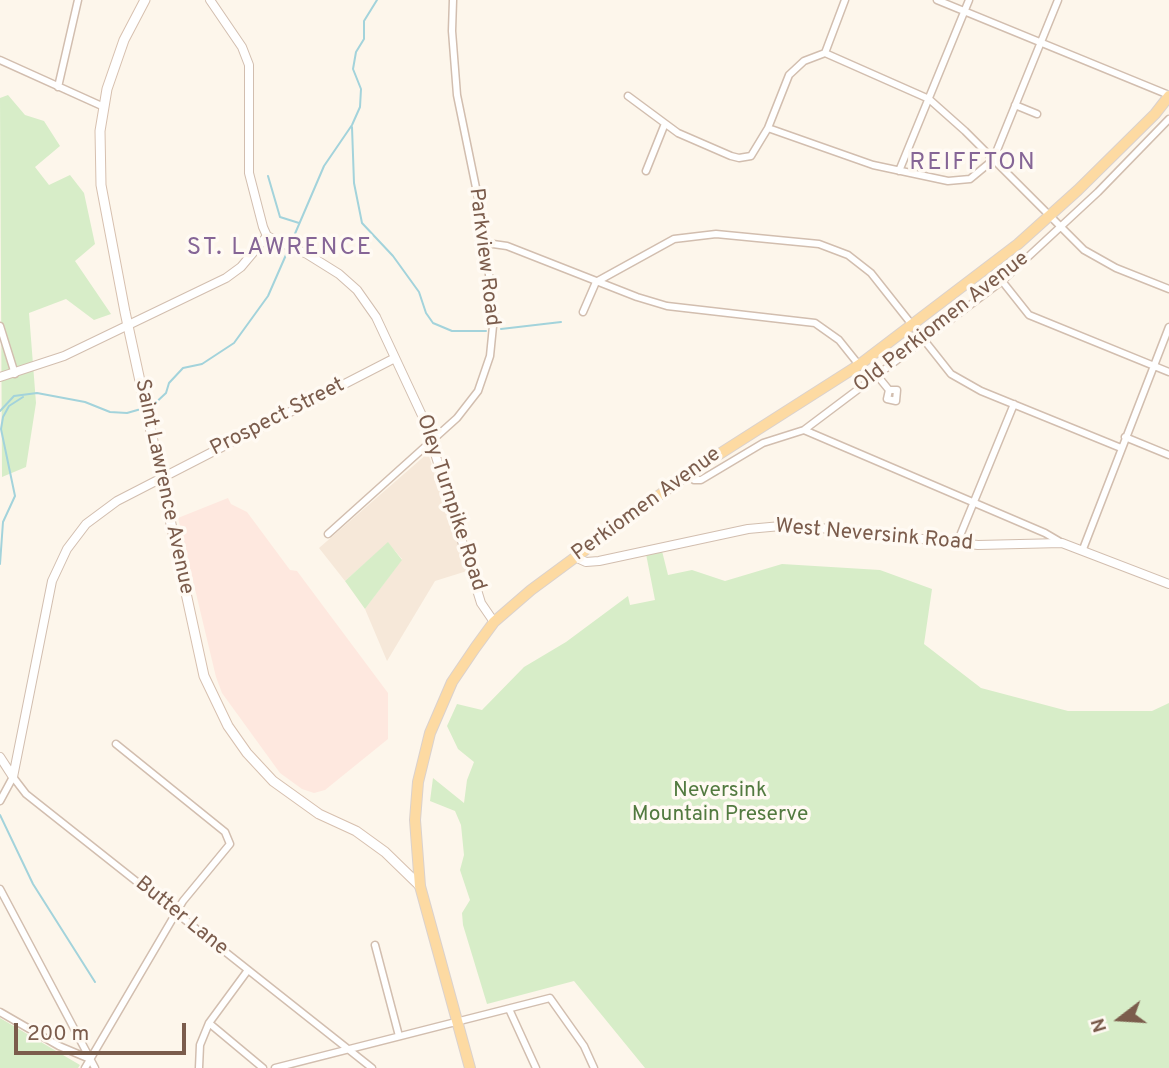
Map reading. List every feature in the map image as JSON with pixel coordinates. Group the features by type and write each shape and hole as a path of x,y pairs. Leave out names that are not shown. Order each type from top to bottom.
{"main road":[{"name":"Saint Lawrence Avenue","path":"145,0 118,55 104,107 100,147 101,185 147,418 201,663 228,726 258,767 284,791 319,814 356,831 385,852 420,886"},
{"name":"Perkiomen Avenue","path":"470,1068 420,886 415,820 418,782 428,740 452,682 494,622 524,595 688,474 859,365 1018,244 1091,177 1155,114 1169,96"}],"street":[{"path":"58,87 78,0"},
{"path":"0,377 47,363 230,275 267,236 249,173 248,57 210,0"},
{"name":"Parkview Road","path":"328,534 457,418 478,391 490,356 494,316 486,243 457,95 452,32 453,0"},
{"path":"825,53 845,0"},
{"path":"937,0 1169,96"},
{"path":"899,171 969,0"},
{"path":"768,128 855,160 899,171 961,181 976,176 993,160 1058,0"},
{"path":"628,96 664,125 739,158 751,156 768,128 789,75 804,61 825,53 929,99 1060,228 1095,258 1169,289"},
{"path":"0,60 104,107"},
{"path":"1015,104 1037,114"},
{"name":"Old Perkiomen Avenue","path":"688,474 694,480 701,480 763,443 804,430 921,339 1002,281 1060,228 1169,119"},
{"path":"646,171 664,125"},
{"path":"583,312 596,282 659,246 687,236 716,234 806,242 838,250 859,262 879,281 921,339 951,374 1014,404 1121,448"},
{"name":"Oley Turnpike Road","path":"267,236 330,268 357,290 382,327 432,441 481,603 494,622"},
{"path":"486,243 507,246 596,282 667,306 815,323 839,340 859,365"},
{"path":"1002,281 1029,316 1169,372"},
{"path":"0,326 15,374"},
{"path":"1083,549 1169,327"},
{"name":"Prospect Street","path":"13,777 49,595 60,563 75,537 94,517 162,478 395,358"},
{"path":"876,374 889,390"},
{"path":"957,543 1014,404"},
{"path":"804,430 1062,543"},
{"path":"1125,437 1169,455"},
{"name":"West Neversink Road","path":"575,557 586,562 598,561 748,529 783,525 1001,546 1062,543 1083,549 1148,579 1169,584"},
{"path":"85,1068 176,912 230,844 225,832 116,744"},
{"name":"Butter Lane","path":"0,757 26,794 372,1068"},
{"path":"0,801 13,777"},
{"path":"0,889 95,1068"},
{"path":"375,945 399,1036"},
{"path":"199,1068 201,1045 209,1023 248,970"},
{"path":"275,1068 550,998 584,1046 594,1068"},
{"path":"509,1009 536,1068"},
{"path":"0,1012 59,1046 90,1059"},
{"path":"209,1023 263,1068"}],"shaded area":[{"path":"428,453 467,571 435,581 387,661 365,609 402,559 388,543 345,581 319,548"},
{"path":"228,498 231,504 247,512 290,570 297,571 388,693 388,739 325,790 314,793 302,789 280,773 222,693 216,677 178,518"}],"green space":[{"path":"8,95 25,115 44,121 60,146 35,167 49,185 70,175 84,193 95,244 75,261 111,314 94,320 66,299 29,313 36,403 26,467 2,477 0,98"},
{"path":"388,542 402,560 365,609 345,581"},
{"name":"Neversink Mountain Preserve","path":"662,551 668,575 692,570 725,581 782,564 880,570 932,589 924,644 981,688 1068,711 1152,711 1169,703 1169,1068 645,1068 574,981 487,1004 463,925 462,913 470,900 460,870 464,855 461,825 455,811 430,801 433,778 464,803 467,780 474,762 458,749 447,726 457,704 482,710 524,667 566,642 628,596 630,605 655,600 646,554"},
{"path":"0,1018 80,1065 78,1068 0,1068"}],"waterway":[{"path":"291,243 324,166 352,125 360,107 361,89 353,69 356,52 364,39 364,21 377,0"},
{"path":"352,127 354,183 362,223 393,256 419,292 426,313 433,323 452,331 486,331"},
{"path":"268,176 280,217 299,223"},
{"path":"150,408 166,393 169,383 183,368 202,364 234,343 268,296 289,248"},
{"path":"501,329 561,322"},
{"path":"0,411 14,396 37,393 85,402 110,412 127,413 141,409"},
{"path":"0,564 3,522 15,496 1,429 9,406 23,397"},
{"path":"0,815 33,884 95,982"}],"district":[{"name":"REIFFTON","path":"973,164"},
{"name":"ST. LAWRENCE","path":"280,249"}]}
